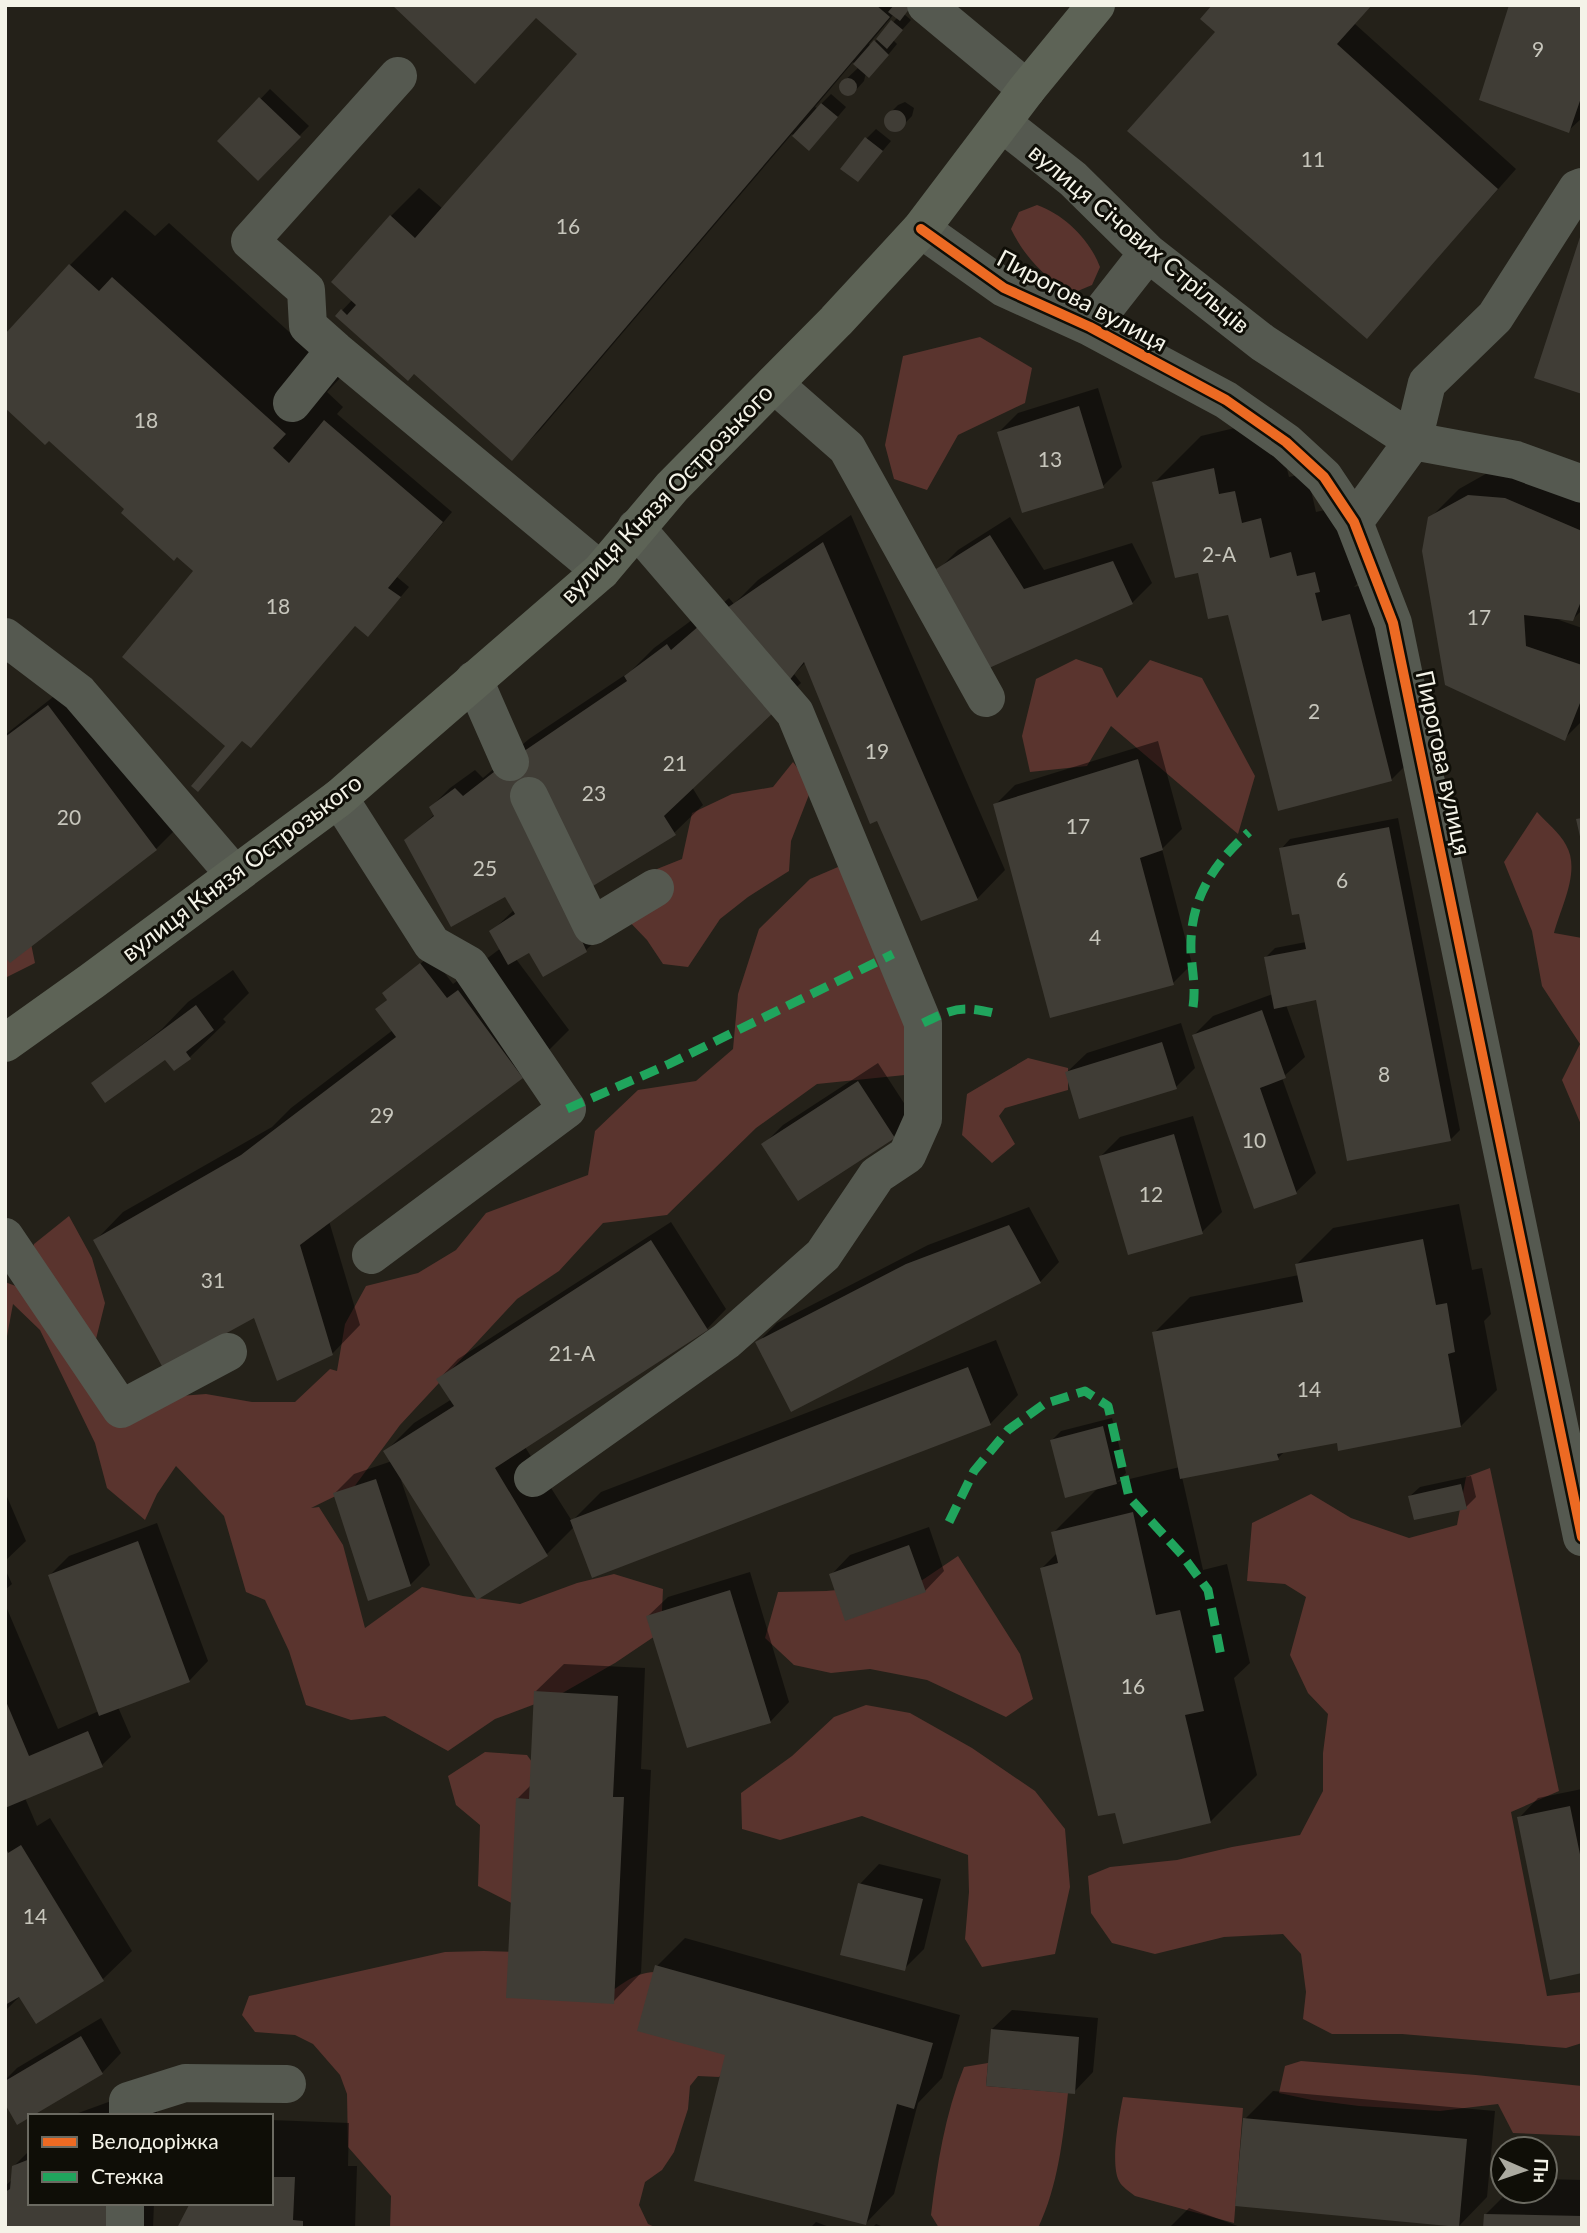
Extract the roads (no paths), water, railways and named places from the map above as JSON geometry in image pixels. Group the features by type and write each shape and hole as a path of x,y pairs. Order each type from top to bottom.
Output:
{"main road":[{"name":"вулиця Князя Острозького","path":"5,1043 339,798 601,571 672,487 836,321 920,229 1027,89 1096,5"}],"street":[{"path":"926,5 1027,89"},
{"path":"398,76 250,241 306,290 308,326 601,571"},
{"name":"вулиця Січових Стрільців","path":"1002,123 1073,179 1148,253 1263,343 1413,442 1516,460 1582,484"},
{"path":"1354,522 1413,442 1427,383 1495,317 1577,190 1582,187"},
{"name":"Пирогова вулиця","path":"920,229 1004,288 1090,327 1226,400 1286,442 1324,477 1354,522 1393,623 1582,1537"},
{"path":"1090,327 1148,253"},
{"path":"292,403 335,350"},
{"path":"774,384 847,448 986,698"},
{"path":"533,1478 726,1341 822,1255 877,1175 907,1155 923,1119 922,1023 795,713 636,528"},
{"path":"5,637 79,693 235,875"},
{"path":"474,680 510,762"},
{"path":"528,796 592,926 656,888"},
{"path":"339,798 432,944 469,965 567,1109 371,1255"},
{"path":"5,1237 121,1409 228,1352"},
{"path":"128,2114 128,2101 185,2083 288,2084"},
{"path":"125,2205 125,2228"}]}
